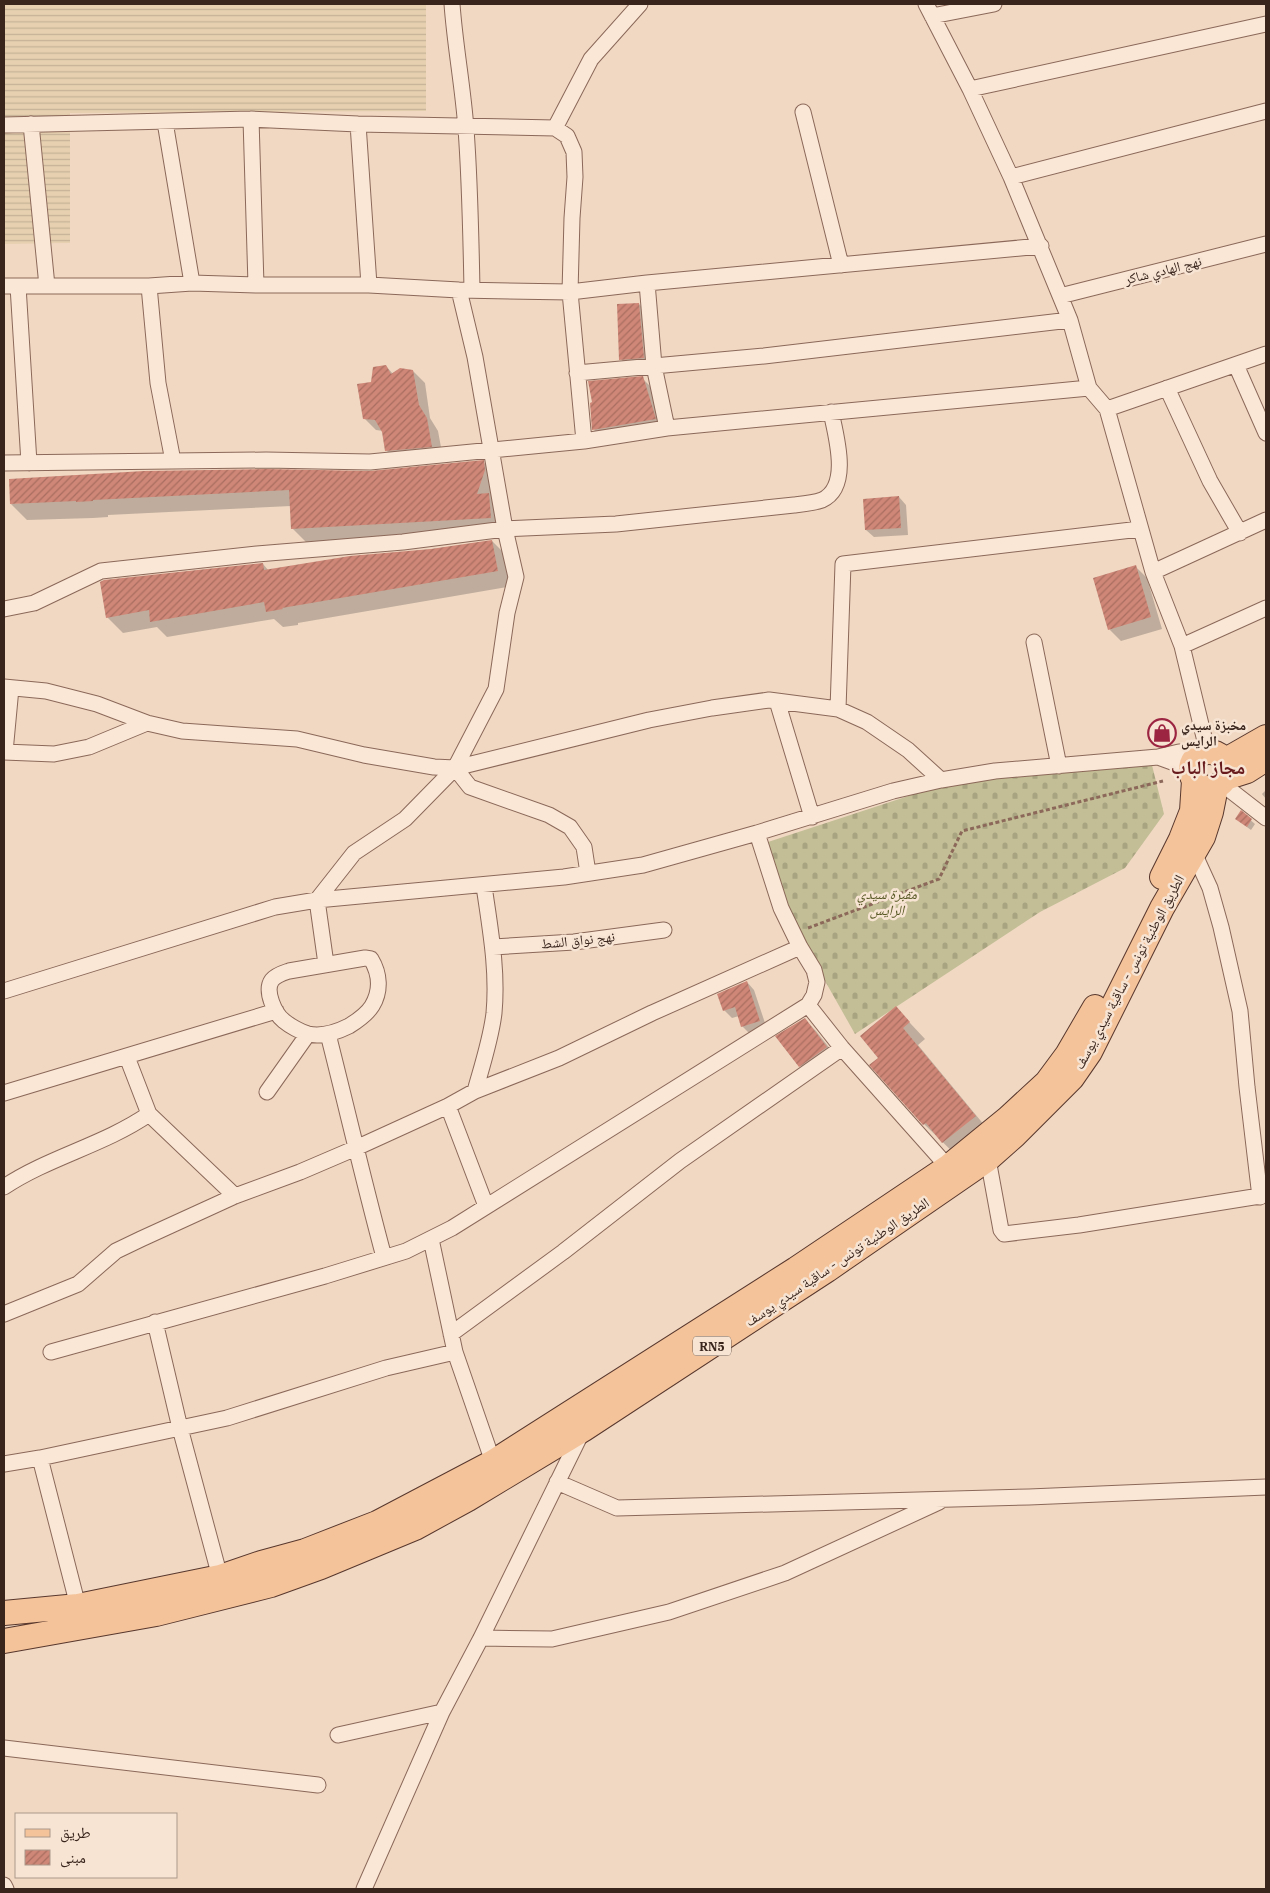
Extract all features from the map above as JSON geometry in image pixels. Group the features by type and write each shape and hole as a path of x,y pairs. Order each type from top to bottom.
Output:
{"main road":[{"path":"1211,770 1266,737"},
{"path":"1211,770 1247,771 1266,759"},
{"name":"الطريق الوطنية تونس - ساقية سيدي يوسف","path":"4,1641 156,1614 271,1585 313,1570 415,1528 468,1499 584,1428 827,1270 988,1159 1072,1078 1090,1052 1162,908 1194,853 1206,828 1211,812 1211,770"},
{"name":"الطريق الوطنية تونس - ساقية سيدي يوسف","path":"4,1613 78,1606 220,1577 262,1562 305,1551 377,1523 493,1462 796,1269 900,1197 948,1167 1008,1118 1047,1082 1068,1055 1181,839 1211,770"}],"street":[{"path":"326,964 317,900 354,853 405,819 455,768 496,688 507,613 516,577 505,529 475,357 466,290 471,207 466,127 452,4"},
{"path":"555,128 591,59 640,4"},
{"path":"994,4 929,10 970,89 1011,177 1070,320 1089,388 1107,409 1152,572 1182,646 1211,770"},
{"path":"970,89 1266,24"},
{"path":"1011,177 1266,111"},
{"path":"803,112 841,265"},
{"path":"251,119 256,285"},
{"path":"4,124 251,119 358,124 555,128 567,136 574,152 575,177 570,292 584,441"},
{"path":"165,122 192,283"},
{"path":"31,124 47,286"},
{"path":"358,124 369,285"},
{"name":"نهج الهادي شاكر","path":"1060,296 1266,244"},
{"path":"29,463 11,286 149,286 192,283 369,285 466,290 570,292 1040,246"},
{"path":"647,283 654,366 667,428"},
{"path":"149,286 158,384 173,461"},
{"path":"578,373 764,356 1070,320"},
{"path":"1107,409 1266,354"},
{"path":"1236,365 1266,433"},
{"path":"4,463 173,461 370,462 584,441 667,428 1089,388"},
{"path":"1167,388 1210,481 1240,533"},
{"path":"4,609 34,603 102,571 257,554 403,542 505,529 616,524 794,505 821,500 831,494 838,482 839,454 831,412"},
{"path":"1152,572 1266,520"},
{"path":"838,709 843,564 1140,529"},
{"path":"1182,646 1266,608"},
{"path":"1034,642 1059,766"},
{"path":"147,724 89,747 54,754 4,752 7,687 46,692 97,704 147,724 182,731 297,739 364,755 434,767 455,768 658,718 746,702 777,701 838,709 867,722 908,750 941,780"},
{"path":"777,701 812,817"},
{"path":"4,991 267,909 317,900 484,886 588,874 643,865 812,817 892,791 995,771 1158,757 1179,752 1211,770 1266,818"},
{"path":"1158,757 1211,770"},
{"path":"455,768 470,787 549,815 570,827 584,847 588,874"},
{"path":"51,1352 325,1276 406,1251 431,1239 486,1206 808,1006 814,995 817,982 814,970 800,947 781,908 757,833"},
{"path":"988,1159 1001,1230 1004,1234 1079,1225 1263,1196 1247,1087 1240,1012 1221,927 1210,888 1194,853"},
{"path":"475,1091 491,1032 494,1012 495,978 493,947 484,886"},
{"name":"نهج نواق الشط","path":"493,947 574,942 664,930"},
{"path":"4,1314 78,1284 116,1251 235,1196 300,1172 356,1148 448,1106 475,1091 559,1058 652,1013 800,947"},
{"path":"365,958 371,959 378,972 377,997 370,1008 356,1021 341,1030 328,1034 308,1034 284,1021 276,1011 269,991 271,980 289,971 326,964 365,958"},
{"path":"808,1006 842,1048 948,1167"},
{"path":"4,1093 276,1011"},
{"path":"267,1092 308,1034"},
{"path":"328,1034 362,1177 384,1257"},
{"path":"451,1334 563,1252 680,1160 842,1048"},
{"path":"127,1057 149,1114 235,1196"},
{"path":"448,1106 486,1206"},
{"path":"4,1187 38,1168 112,1136 149,1114"},
{"path":"431,1239 454,1352 493,1462"},
{"path":"155,1322 180,1428 220,1577"},
{"path":"4,1464 227,1418 386,1368 454,1352"},
{"path":"364,1889 442,1712 584,1428"},
{"path":"40,1458 78,1606"},
{"path":"557,1482 617,1508 944,1499 1266,1487"},
{"path":"480,1638 552,1639 669,1612 785,1573 944,1499"},
{"path":"338,1735 442,1712"},
{"path":"4,1748 318,1785"},
{"path":"4,1885 6,1889"}],"path":[{"path":"808,928 939,879 962,831 1162,781"}],"shaded area":[{"path":"4,4 426,4 426,111 70,113 70,243 4,244"}],"green space":[{"name":"مقبرة سيدي الرايس","path":"1151,761 1164,814 1125,868 1040,912 855,1034 785,910 765,843 945,784"}],"building":[{"path":"639,303 644,358 619,360 617,304"},
{"path":"386,365 391,374 400,368 413,370 419,405 427,418 432,447 385,451 382,432 375,420 363,419 357,384 371,382 373,367"},
{"path":"643,376 656,419 592,430 590,403 592,402 588,381"},
{"path":"484,460 485,470 477,494 489,493 491,518 291,529 289,490 10,504 9,479 144,471 266,469 370,471"},
{"path":"899,496 901,528 865,530 863,499"},
{"path":"492,540 498,571 266,612 264,602 150,622 149,610 106,618 100,582 104,580 263,563 264,570 350,556 431,549"},
{"path":"1136,565 1151,617 1108,630 1093,578"},
{"path":"1241,810 1252,819 1247,827 1235,819"},
{"path":"747,981 760,1021 741,1027 735,1007 723,1011 717,994"},
{"path":"896,1006 910,1022 903,1028 976,1116 942,1143 926,1123 923,1125 869,1065 878,1058 860,1036"},
{"path":"805,1018 827,1047 799,1067 775,1036"}],"place":[{"name":"مخبزة سيدي الرايس","path":"1162,733"}],"district":[{"name":"مجاز الباب","path":"1208,767"}]}
